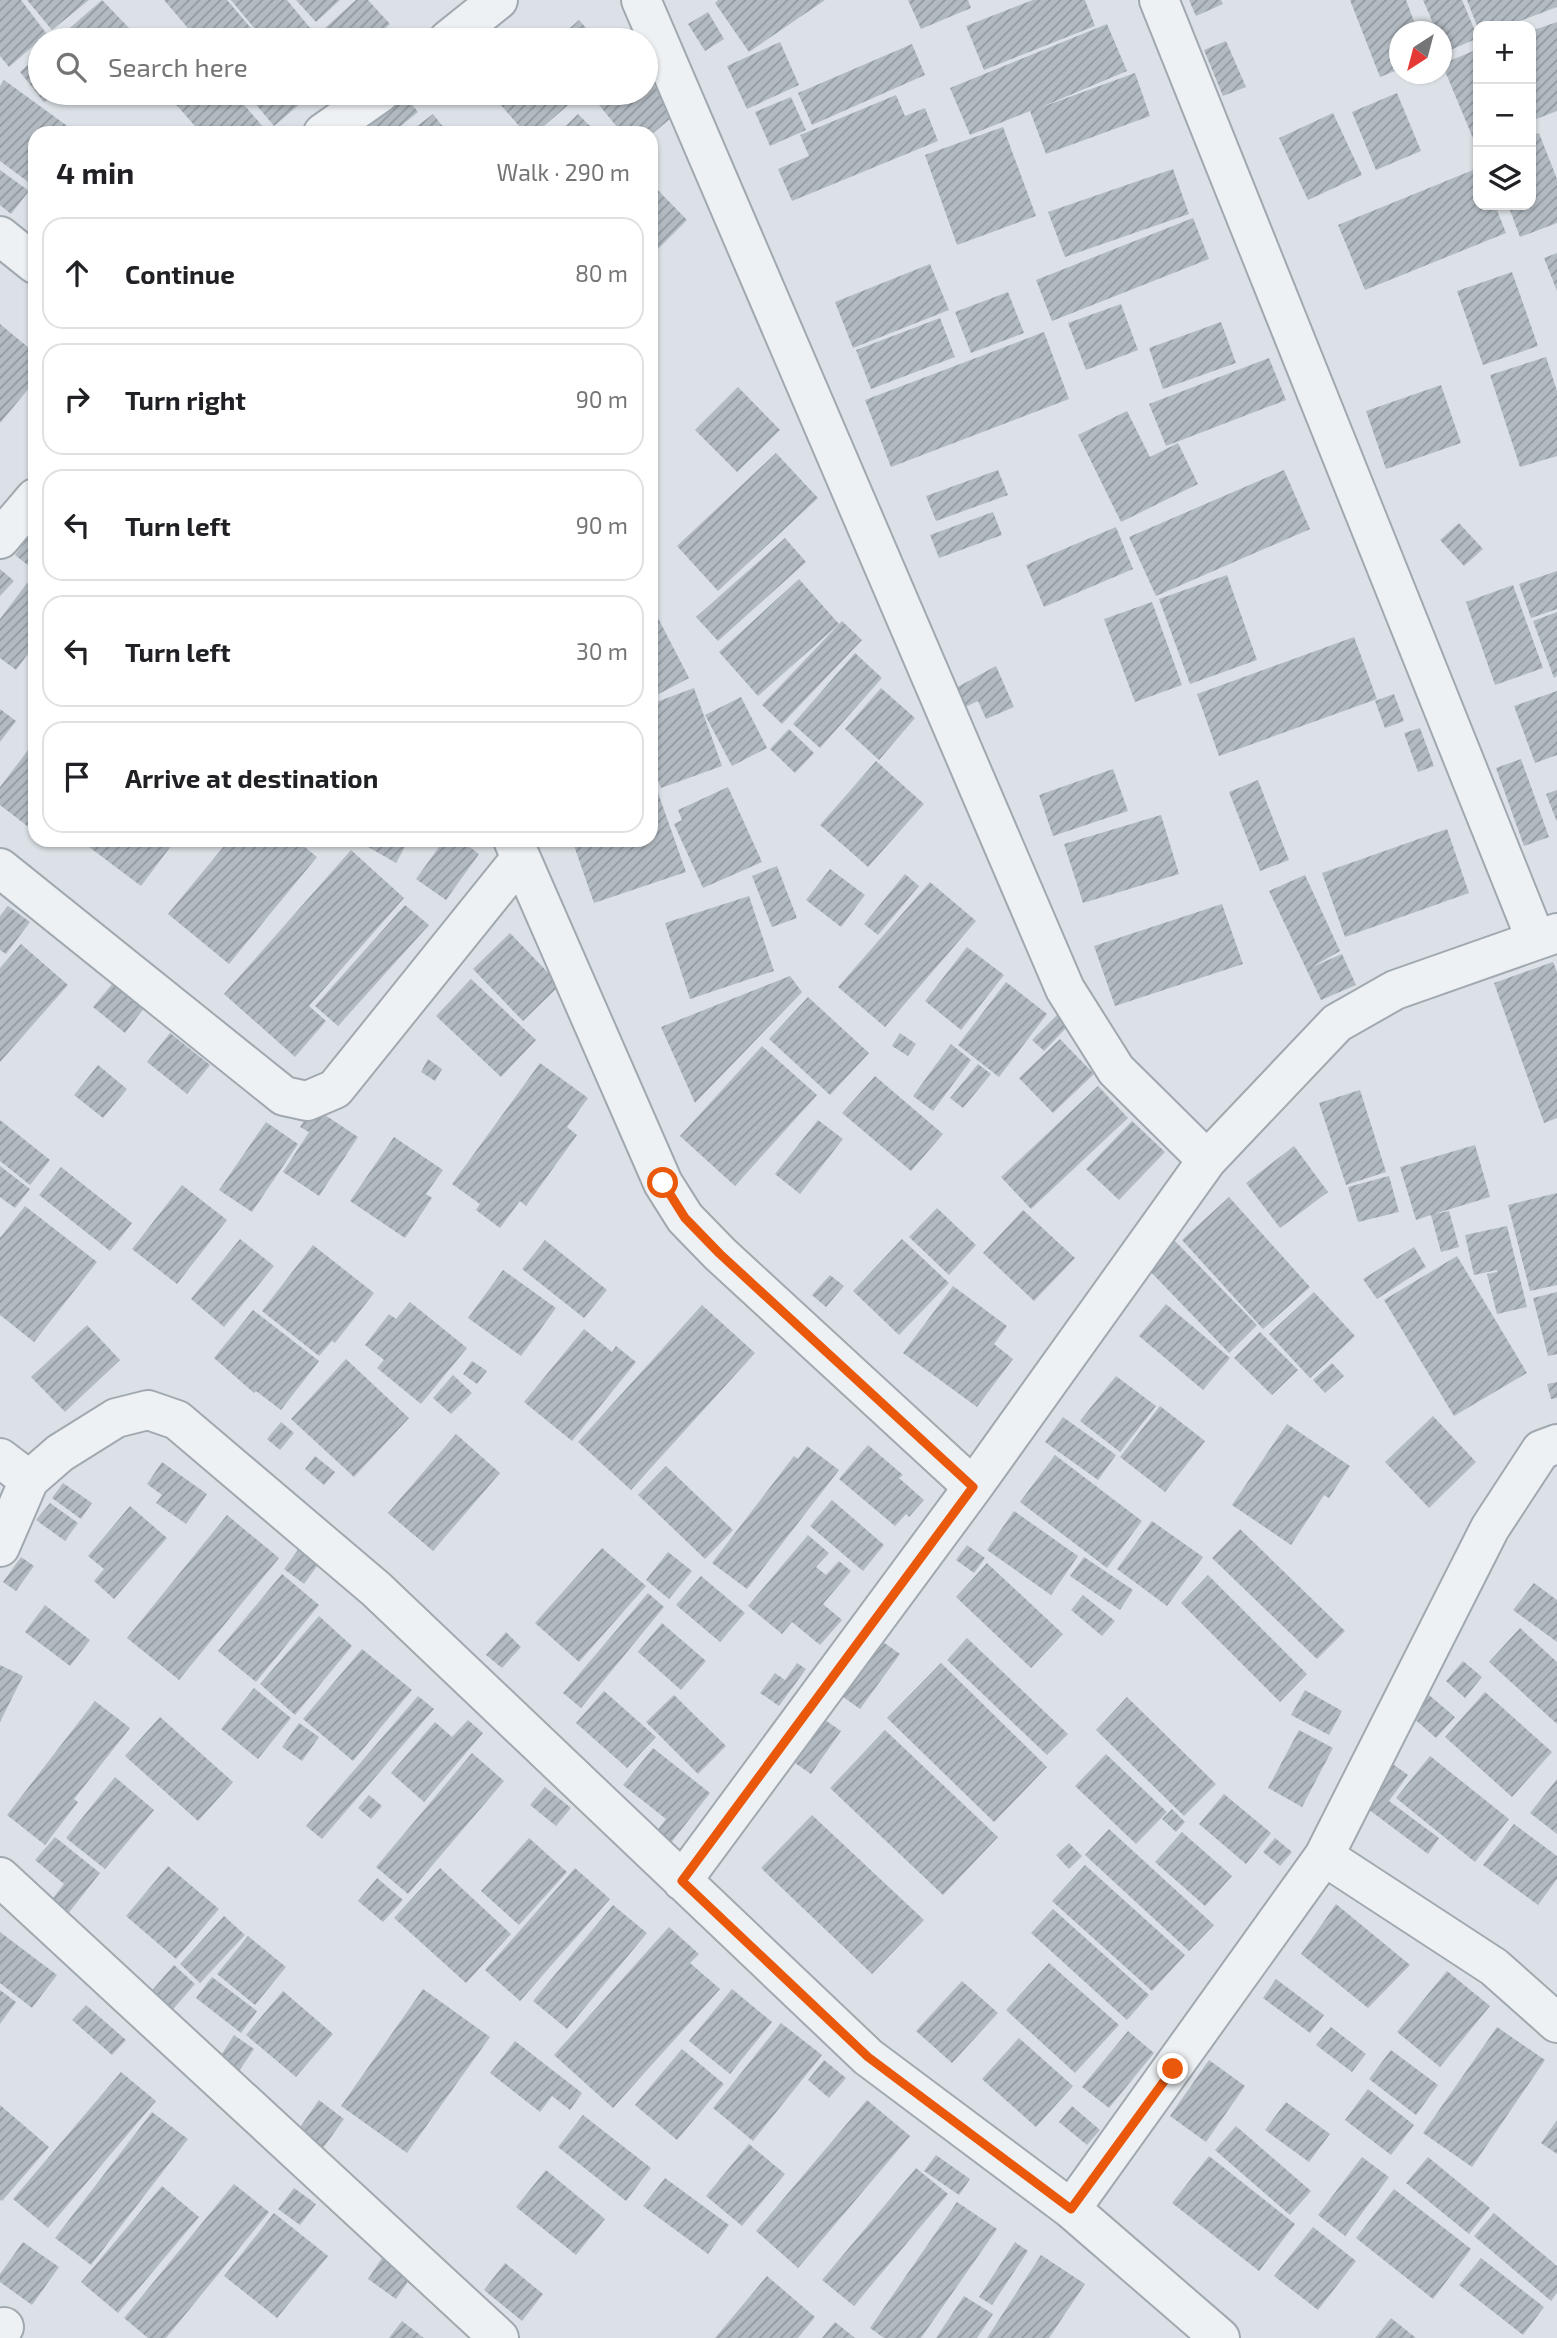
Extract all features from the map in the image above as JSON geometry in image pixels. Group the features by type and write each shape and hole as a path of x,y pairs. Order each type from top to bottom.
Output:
{"street":[{"path":"463,28 498,0"},
{"path":"641,0 653,28"},
{"path":"682,1881 973,1487 1207,1160 1337,1023 1395,990 1547,937 1159,0"},
{"path":"658,40 1065,989 1116,1070 1207,1160"},
{"path":"333,126 363,105"},
{"path":"0,236 28,258"},
{"path":"0,539 28,506"},
{"path":"0,868 284,1096 307,1101 335,1089 517,849 663,1183 685,1218 720,1254 973,1487"},
{"path":"0,1547 15,1469 60,1453 117,1418 148,1410 177,1420 376,1589 868,2057 1071,2209 1220,2338"},
{"path":"1071,2209 1324,1856 1490,1528 1541,1450 1557,1444"},
{"path":"1324,1856 1494,1967 1557,2023"},
{"path":"0,1877 499,2338"}],"building":[{"path":"0,0 21,0 42,28 28,28 28,50 9,67 0,56"},
{"path":"27,0 89,0 54,28 50,28"},
{"path":"102,0 129,28 70,28"},
{"path":"164,0 227,0 251,28 188,28"},
{"path":"231,0 287,0 310,28 254,28"},
{"path":"296,0 340,0 316,22"},
{"path":"356,0 368,0 390,24 386,28 325,28"},
{"path":"718,0 825,0 749,52 715,3"},
{"path":"908,0 968,0 971,8 921,29"},
{"path":"1033,0 1085,0 1095,26 984,70 966,26"},
{"path":"1189,0 1221,0 1223,4 1196,16"},
{"path":"1350,0 1406,0 1414,21 1389,21 1389,73 1380,77"},
{"path":"1423,0 1462,0 1473,26 1473,40 1452,49 1452,21 1432,21"},
{"path":"1467,0 1557,0 1557,7 1520,21 1475,21"},
{"path":"708,12 724,39 705,51 688,24"},
{"path":"579,20 586,28 570,28"},
{"path":"1557,22 1557,111 1536,119 1536,84 1536,29"},
{"path":"1107,24 1127,71 1039,108 1135,73 1150,116 1046,154 1030,111 970,135 950,88"},
{"path":"1226,41 1246,87 1223,96 1204,50"},
{"path":"780,42 799,85 747,109 727,66"},
{"path":"912,44 925,75 812,125 798,93"},
{"path":"1473,51 1473,138 1450,84 1452,60"},
{"path":"28,65 28,82 20,72"},
{"path":"4,80 28,97 28,105 38,105 67,126 28,126 28,182 0,161 0,86"},
{"path":"658,90 677,113 658,129 658,126 616,126 599,105 658,105"},
{"path":"1397,93 1421,151 1376,170 1352,112"},
{"path":"896,95 905,116 925,108 938,141 792,201 778,169 809,156 800,135"},
{"path":"791,97 806,130 770,146 755,112"},
{"path":"176,105 244,105 262,126 195,126"},
{"path":"256,105 299,105 274,126"},
{"path":"396,105 412,105 418,112 401,126 370,126"},
{"path":"501,105 568,105 544,126 519,126"},
{"path":"1333,113 1362,175 1308,200 1279,138"},
{"path":"433,114 442,126 417,126"},
{"path":"578,114 590,126 566,126"},
{"path":"1003,127 1036,216 957,245 925,155"},
{"path":"1539,133 1557,179 1557,223 1520,237 1510,210 1536,210 1536,134"},
{"path":"1173,169 1189,214 1065,257 1048,212"},
{"path":"0,170 28,192 11,214 0,205"},
{"path":"1473,170 1473,210 1497,210 1506,233 1365,290 1338,225"},
{"path":"658,190 687,220 658,249"},
{"path":"1193,218 1209,259 1052,321 1036,280"},
{"path":"1557,253 1557,291 1544,258"},
{"path":"930,264 949,310 853,348 835,302"},
{"path":"1512,272 1538,346 1483,365 1457,291"},
{"path":"1008,292 1024,333 971,353 955,312"},
{"path":"1121,304 1138,350 1086,370 1068,323"},
{"path":"940,318 955,357 871,389 856,350"},
{"path":"1221,322 1236,363 1163,389 1149,348"},
{"path":"0,324 28,347 28,389 0,423"},
{"path":"1044,332 1069,399 891,467 865,400"},
{"path":"1546,357 1557,391 1557,456 1520,467 1490,375"},
{"path":"1269,358 1286,400 1166,446 1149,404"},
{"path":"1441,385 1461,443 1386,469 1366,411"},
{"path":"738,387 780,430 737,472 695,430"},
{"path":"1127,411 1150,457 1178,443 1198,484 1121,522 1078,435"},
{"path":"776,453 818,498 718,591 677,546"},
{"path":"998,470 1008,495 936,521 926,496"},
{"path":"1284,470 1310,529 1156,596 1129,537"},
{"path":"993,512 1002,535 939,558 930,535"},
{"path":"1459,523 1483,549 1464,566 1440,540"},
{"path":"1116,527 1133,569 1044,607 1026,565"},
{"path":"28,537 28,565 15,555"},
{"path":"785,538 806,562 718,641 696,617"},
{"path":"0,569 14,581 0,596"},
{"path":"1557,571 1557,609 1531,618 1519,584"},
{"path":"1227,575 1257,660 1190,684 1159,599"},
{"path":"799,579 839,624 758,696 719,652"},
{"path":"28,584 28,654 16,670 0,658 0,619"},
{"path":"1513,585 1543,668 1495,685 1466,602"},
{"path":"1152,602 1182,685 1135,702 1104,619"},
{"path":"1557,612 1557,676 1554,678 1533,621"},
{"path":"658,618 689,678 658,694"},
{"path":"842,621 862,640 782,724 762,705"},
{"path":"1354,637 1377,699 1219,756 1197,694"},
{"path":"855,653 882,678 820,748 793,724"},
{"path":"996,666 1014,707 986,719 978,701 963,708 954,689"},
{"path":"694,688 722,766 661,788 658,780 658,701"},
{"path":"881,688 915,718 879,760 845,729"},
{"path":"1557,691 1557,755 1535,763 1514,706"},
{"path":"1394,694 1404,721 1385,728 1375,701"},
{"path":"741,697 767,748 732,766 705,715"},
{"path":"0,709 16,721 0,742"},
{"path":"1420,728 1434,766 1418,772 1404,733"},
{"path":"789,729 814,753 795,773 770,749"},
{"path":"28,750 28,827 0,805 0,787"},
{"path":"1521,759 1549,837 1524,846 1496,768"},
{"path":"876,761 924,804 868,867 820,825"},
{"path":"1113,769 1128,811 1053,836 1039,795"},
{"path":"1258,780 1289,860 1260,871 1229,792"},
{"path":"728,787 762,862 703,888 674,824 682,820 678,810"},
{"path":"1557,790 1557,822 1546,794"},
{"path":"658,793 686,872 594,903 574,847 658,847"},
{"path":"1161,815 1179,874 1083,903 1064,844"},
{"path":"1447,829 1469,893 1345,937 1322,873"},
{"path":"89,847 170,847 141,886"},
{"path":"223,847 305,847 317,857 229,964 168,914"},
{"path":"368,847 405,847 396,863"},
{"path":"439,847 470,847 479,854 446,900 416,879"},
{"path":"351,850 404,898 309,1006 326,1021 295,1057 224,994"},
{"path":"777,866 797,918 772,927 752,876"},
{"path":"830,869 865,895 841,927 806,900"},
{"path":"905,874 919,886 878,935 864,924"},
{"path":"1305,875 1340,951 1312,967 1342,954 1356,985 1321,1000 1269,891"},
{"path":"930,882 976,921 885,1027 838,987"},
{"path":"749,896 774,971 690,999 665,923"},
{"path":"1222,904 1243,964 1115,1006 1094,946"},
{"path":"405,905 429,925 338,1026 315,1006"},
{"path":"8,906 30,922 6,954 0,950 0,916"},
{"path":"510,933 560,985 523,1021 473,969"},
{"path":"21,944 68,985 0,1062 0,968"},
{"path":"967,947 1004,975 961,1030 925,1001"},
{"path":"1553,962 1557,972 1557,1118 1544,1123 1494,983"},
{"path":"790,976 802,992 695,1103 661,1027"},
{"path":"471,979 536,1040 501,1077 436,1016"},
{"path":"114,982 145,1007 125,1033 93,1007"},
{"path":"1006,982 1047,1014 999,1077 958,1045"},
{"path":"808,997 869,1053 830,1095 769,1039"},
{"path":"1057,1015 1068,1026 1044,1051 1032,1040"},
{"path":"170,1033 210,1065 187,1094 147,1062"},
{"path":"900,1033 916,1044 908,1056 892,1046"},
{"path":"1060,1039 1094,1074 1053,1113 1019,1078"},
{"path":"951,1044 971,1060 933,1111 913,1096"},
{"path":"762,1046 817,1095 735,1186 680,1136"},
{"path":"428,1059 442,1069 435,1081 421,1072"},
{"path":"540,1063 588,1098 567,1127 577,1135 526,1206 520,1201 500,1228 476,1210 480,1204 452,1184"},
{"path":"978,1064 991,1074 963,1108 950,1098"},
{"path":"98,1065 127,1089 103,1118 74,1095"},
{"path":"875,1076 943,1134 911,1171 842,1113"},
{"path":"1098,1086 1128,1118 1031,1209 1001,1177"},
{"path":"1360,1090 1386,1172 1346,1185 1319,1103"},
{"path":"313,1107 358,1137 319,1196 283,1172 309,1132 300,1127"},
{"path":"0,1120 50,1160 30,1185 0,1161"},
{"path":"818,1120 843,1139 800,1194 775,1174"},
{"path":"1132,1121 1165,1152 1119,1200 1086,1169"},
{"path":"266,1122 298,1144 252,1212 219,1190"},
{"path":"394,1137 443,1170 426,1194 432,1198 405,1238 350,1201"},
{"path":"1475,1145 1490,1197 1434,1214 1449,1211 1459,1247 1441,1252 1431,1215 1416,1220 1400,1167"},
{"path":"1294,1146 1328,1192 1280,1228 1246,1183"},
{"path":"0,1166 30,1189 15,1208 0,1197"},
{"path":"61,1167 132,1223 110,1251 39,1195"},
{"path":"1389,1176 1399,1212 1358,1222 1348,1187"},
{"path":"182,1185 227,1220 177,1284 132,1249"},
{"path":"1557,1193 1557,1285 1530,1291 1508,1205"},
{"path":"1229,1197 1310,1287 1263,1329 1182,1240"},
{"path":"25,1206 97,1262 34,1342 0,1315 0,1238"},
{"path":"937,1208 976,1245 949,1275 909,1237"},
{"path":"1023,1210 1075,1258 1034,1301 983,1253"},
{"path":"1507,1226 1527,1307 1497,1314 1487,1274 1497,1270 1474,1275 1465,1235"},
{"path":"1172,1238 1257,1325 1229,1353 1144,1265"},
{"path":"240,1239 274,1266 224,1327 191,1299"},
{"path":"902,1239 949,1283 899,1335 853,1291"},
{"path":"545,1240 607,1290 584,1318 522,1269"},
{"path":"313,1245 374,1293 335,1343 332,1341 319,1356 262,1311"},
{"path":"1414,1247 1426,1267 1377,1299 1363,1279"},
{"path":"1457,1256 1527,1373 1454,1416 1384,1300"},
{"path":"503,1270 556,1308 521,1356 468,1318"},
{"path":"830,1275 844,1286 826,1307 812,1295"},
{"path":"953,1286 1007,1326 994,1344 1013,1359 977,1407 903,1353"},
{"path":"1314,1292 1355,1336 1310,1378 1269,1334"},
{"path":"1557,1292 1557,1354 1548,1356 1533,1298"},
{"path":"410,1302 467,1348 421,1404 377,1368 384,1360 365,1345 389,1314 396,1319"},
{"path":"1166,1304 1230,1358 1203,1390 1139,1336"},
{"path":"702,1305 755,1353 631,1490 578,1442"},
{"path":"253,1310 319,1361 281,1410 256,1391 254,1393 214,1358"},
{"path":"87,1325 120,1360 65,1412 31,1377"},
{"path":"584,1329 612,1352 616,1346 636,1362 572,1441 524,1402"},
{"path":"1260,1332 1298,1370 1272,1395 1234,1358"},
{"path":"346,1359 409,1418 354,1477 291,1419"},
{"path":"472,1361 487,1371 477,1384 463,1374"},
{"path":"1332,1363 1344,1376 1325,1393 1313,1380"},
{"path":"453,1375 472,1393 451,1414 433,1398"},
{"path":"1116,1376 1156,1406 1120,1452 1080,1421"},
{"path":"1557,1382 1557,1398 1551,1399 1547,1384"},
{"path":"1160,1406 1205,1441 1165,1492 1120,1457"},
{"path":"1433,1416 1476,1462 1429,1508 1385,1462"},
{"path":"1063,1417 1116,1455 1098,1480 1045,1442"},
{"path":"281,1422 294,1433 280,1450 267,1439"},
{"path":"1287,1424 1350,1466 1329,1498 1324,1495 1291,1545 1232,1505"},
{"path":"456,1434 500,1473 433,1551 388,1513"},
{"path":"868,1445 903,1475 899,1478 924,1500 909,1517 906,1514 895,1526 839,1479"},
{"path":"807,1446 839,1470 747,1589 712,1563 794,1456 798,1459"},
{"path":"1055,1455 1142,1521 1107,1568 1020,1502"},
{"path":"315,1456 335,1472 324,1485 305,1469"},
{"path":"162,1462 207,1494 186,1524 156,1503 162,1495 147,1484"},
{"path":"666,1466 733,1530 705,1559 638,1495"},
{"path":"63,1483 92,1503 81,1519 52,1498"},
{"path":"832,1500 884,1545 863,1571 810,1526"},
{"path":"50,1503 78,1523 65,1541 36,1520"},
{"path":"130,1506 167,1538 114,1599 94,1581 104,1569 88,1556"},
{"path":"1014,1511 1078,1556 1051,1595 987,1550"},
{"path":"227,1515 279,1558 179,1680 127,1638"},
{"path":"1152,1521 1203,1557 1167,1606 1117,1569"},
{"path":"1240,1529 1345,1631 1317,1659 1212,1558"},
{"path":"808,1535 829,1553 816,1567 826,1575 839,1561 851,1571 823,1604 842,1620 820,1645 792,1622 782,1634 748,1606"},
{"path":"967,1545 985,1558 974,1573 956,1560"},
{"path":"300,1547 320,1562 304,1584 284,1569"},
{"path":"602,1548 646,1586 579,1662 535,1623"},
{"path":"668,1552 692,1571 669,1599 646,1580"},
{"path":"21,1557 34,1566 16,1591 3,1582"},
{"path":"1084,1557 1133,1590 1120,1610 1070,1576"},
{"path":"987,1563 1063,1634 1031,1668 956,1597"},
{"path":"282,1574 319,1605 256,1682 218,1651"},
{"path":"1208,1575 1307,1674 1280,1702 1181,1603"},
{"path":"701,1576 745,1613 720,1642 676,1605"},
{"path":"1534,1583 1557,1600 1557,1642 1513,1610"},
{"path":"648,1593 664,1607 581,1708 563,1693"},
{"path":"1083,1595 1115,1621 1102,1636 1071,1610"},
{"path":"45,1605 90,1640 70,1666 25,1632"},
{"path":"319,1616 352,1646 295,1715 260,1684"},
{"path":"662,1623 706,1661 681,1690 638,1652"},
{"path":"1520,1628 1557,1662 1557,1724 1489,1662"},
{"path":"506,1632 521,1647 502,1668 486,1655"},
{"path":"967,1638 1068,1734 1047,1755 947,1660"},
{"path":"879,1639 900,1654 860,1709 839,1694"},
{"path":"362,1649 412,1690 353,1761 303,1719"},
{"path":"1463,1661 1482,1677 1465,1698 1446,1681"},
{"path":"797,1663 806,1669 779,1706 760,1693 775,1673 785,1680"},
{"path":"941,1663 1047,1767 994,1822 887,1718"},
{"path":"0,1665 23,1676 0,1722"},
{"path":"254,1688 291,1718 258,1759 221,1729"},
{"path":"1305,1690 1342,1711 1329,1735 1291,1715"},
{"path":"604,1691 656,1737 627,1768 576,1723"},
{"path":"1485,1692 1552,1752 1512,1797 1445,1737"},
{"path":"674,1695 726,1746 698,1774 646,1722"},
{"path":"1429,1695 1455,1717 1436,1738 1411,1716"},
{"path":"418,1696 434,1709 322,1839 306,1826"},
{"path":"1127,1697 1216,1784 1184,1816 1096,1730"},
{"path":"95,1701 130,1728 74,1799 78,1802 45,1845 7,1815"},
{"path":"160,1717 233,1782 198,1821 125,1756"},
{"path":"468,1720 483,1733 424,1802 391,1773 435,1722 452,1737"},
{"path":"825,1720 841,1731 811,1774 795,1763"},
{"path":"299,1723 319,1737 302,1761 282,1747"},
{"path":"885,1730 998,1837 943,1895 830,1788"},
{"path":"1299,1730 1333,1748 1302,1807 1268,1788"},
{"path":"653,1748 710,1793 670,1844 656,1832 666,1819 623,1785"},
{"path":"472,1753 504,1781 408,1894 376,1867"},
{"path":"1106,1754 1167,1812 1136,1844 1075,1786"},
{"path":"1430,1756 1509,1819 1475,1862 1396,1798"},
{"path":"1386,1759 1408,1775 1389,1801 1439,1838 1428,1854 1356,1800"},
{"path":"115,1777 154,1810 105,1869 66,1838"},
{"path":"1557,1779 1557,1834 1530,1813"},
{"path":"545,1787 571,1808 556,1826 530,1805"},
{"path":"1224,1794 1271,1833 1246,1864 1199,1824"},
{"path":"369,1795 382,1806 371,1819 358,1808"},
{"path":"1172,1809 1185,1822 1176,1832 1162,1819"},
{"path":"812,1815 924,1920 872,1974 761,1868"},
{"path":"1514,1824 1557,1856 1557,1879 1538,1905 1483,1865"},
{"path":"1109,1829 1214,1925 1189,1951 1085,1855"},
{"path":"1182,1832 1232,1876 1205,1906 1155,1862"},
{"path":"55,1837 100,1873 67,1915 50,1902 64,1884 35,1860"},
{"path":"529,1838 567,1872 519,1925 481,1891"},
{"path":"1275,1838 1292,1852 1280,1866 1263,1852"},
{"path":"1069,1843 1082,1856 1069,1869 1056,1855"},
{"path":"1085,1865 1185,1955 1152,1991 1052,1901"},
{"path":"168,1866 219,1909 176,1959 126,1916"},
{"path":"440,1868 511,1934 466,1983 394,1918"},
{"path":"575,1868 610,1899 520,2001 485,1970"},
{"path":"377,1878 403,1900 383,1922 358,1901"},
{"path":"1336,1904 1410,1965 1368,2008 1301,1954"},
{"path":"613,1905 647,1933 567,2029 533,2001"},
{"path":"1053,1909 1149,1995 1127,2020 1031,1933"},
{"path":"224,1916 245,1935 200,1983 180,1964"},
{"path":"669,1927 699,1954 690,1963 720,1989 613,2108 554,2055"},
{"path":"0,1932 57,1975 32,2008 0,1983"},
{"path":"248,1936 286,1967 255,2005 217,1974"},
{"path":"1049,1963 1119,2025 1075,2073 1006,2010"},
{"path":"174,1965 195,1984 169,2014 148,1995"},
{"path":"1447,1971 1490,2006 1440,2067 1397,2032"},
{"path":"212,1977 257,2011 241,2033 196,1998"},
{"path":"1276,1979 1324,2015 1310,2033 1263,1998"},
{"path":"962,1981 998,2013 952,2063 916,2031"},
{"path":"423,1989 490,2037 407,2153 341,2106"},
{"path":"732,1989 772,2022 730,2074 689,2041"},
{"path":"0,1990 16,2002 0,2024"},
{"path":"283,1991 333,2034 296,2077 246,2035"},
{"path":"86,2005 126,2040 112,2055 72,2020"},
{"path":"781,2023 822,2055 753,2141 713,2108"},
{"path":"1331,2027 1366,2054 1352,2072 1316,2045"},
{"path":"1497,2027 1545,2060 1472,2167 1423,2133"},
{"path":"1128,2031 1154,2053 1109,2108 1082,2087"},
{"path":"234,2035 254,2049 237,2074 218,2060"},
{"path":"1019,2038 1073,2086 1036,2127 982,2079"},
{"path":"515,2041 582,2093 570,2110 552,2096 540,2112 490,2073"},
{"path":"682,2049 724,2084 677,2140 635,2105"},
{"path":"1391,2050 1438,2085 1416,2115 1369,2079"},
{"path":"824,2060 846,2078 829,2098 808,2080"},
{"path":"1209,2060 1245,2086 1206,2142 1170,2116"},
{"path":"121,2072 156,2101 48,2228 13,2199"},
{"path":"1368,2089 1414,2125 1391,2155 1345,2120"},
{"path":"319,2100 344,2119 321,2151 296,2133"},
{"path":"867,2100 910,2136 798,2268 756,2231"},
{"path":"1286,2102 1330,2134 1309,2162 1265,2130"},
{"path":"0,2105 49,2147 2,2201 0,2200"},
{"path":"1072,2106 1100,2130 1087,2145 1059,2122"},
{"path":"152,2112 188,2139 91,2265 55,2238"},
{"path":"583,2115 651,2168 626,2201 558,2147"},
{"path":"1557,2120 1557,2154 1541,2143"},
{"path":"1236,2126 1311,2191 1290,2215 1215,2150"},
{"path":"749,2144 785,2174 742,2226 706,2196"},
{"path":"936,2155 970,2179 959,2195 924,2171"},
{"path":"1209,2156 1295,2224 1259,2271 1172,2203"},
{"path":"1362,2157 1389,2177 1345,2236 1318,2215"},
{"path":"1428,2157 1490,2208 1469,2234 1406,2183"},
{"path":"916,2168 948,2194 854,2306 822,2280"},
{"path":"546,2170 605,2219 576,2255 516,2207"},
{"path":"665,2178 729,2225 708,2254 643,2206"},
{"path":"234,2184 269,2212 166,2338 148,2338 124,2318"},
{"path":"162,2186 199,2217 118,2313 81,2282"},
{"path":"294,2188 316,2204 300,2225 278,2209"},
{"path":"1394,2189 1471,2249 1433,2299 1356,2238"},
{"path":"957,2202 997,2229 921,2338 884,2338 870,2328"},
{"path":"274,2213 328,2256 277,2318 224,2276"},
{"path":"1494,2213 1557,2266 1557,2293 1551,2301 1474,2236"},
{"path":"1313,2227 1356,2261 1318,2310 1274,2276"},
{"path":"23,2242 59,2267 32,2305 0,2282 0,2274"},
{"path":"1015,2242 1028,2251 992,2305 979,2297"},
{"path":"1041,2255 1085,2284 1049,2338 987,2338"},
{"path":"382,2258 411,2277 396,2299 368,2279"},
{"path":"1481,2258 1544,2307 1523,2335 1459,2285"},
{"path":"505,2263 543,2294 522,2321 484,2290"},
{"path":"767,2276 815,2317 798,2338 715,2338"},
{"path":"964,2296 993,2314 977,2338 936,2338"},
{"path":"1391,2318 1416,2338 1375,2338"},
{"path":"402,2321 424,2338 389,2338"},
{"path":"835,2322 855,2338 822,2338"}],"route":[{"path":"663,1183 685,1218 720,1254 973,1487 682,1881 868,2057 1071,2209 1173,2069"}]}
